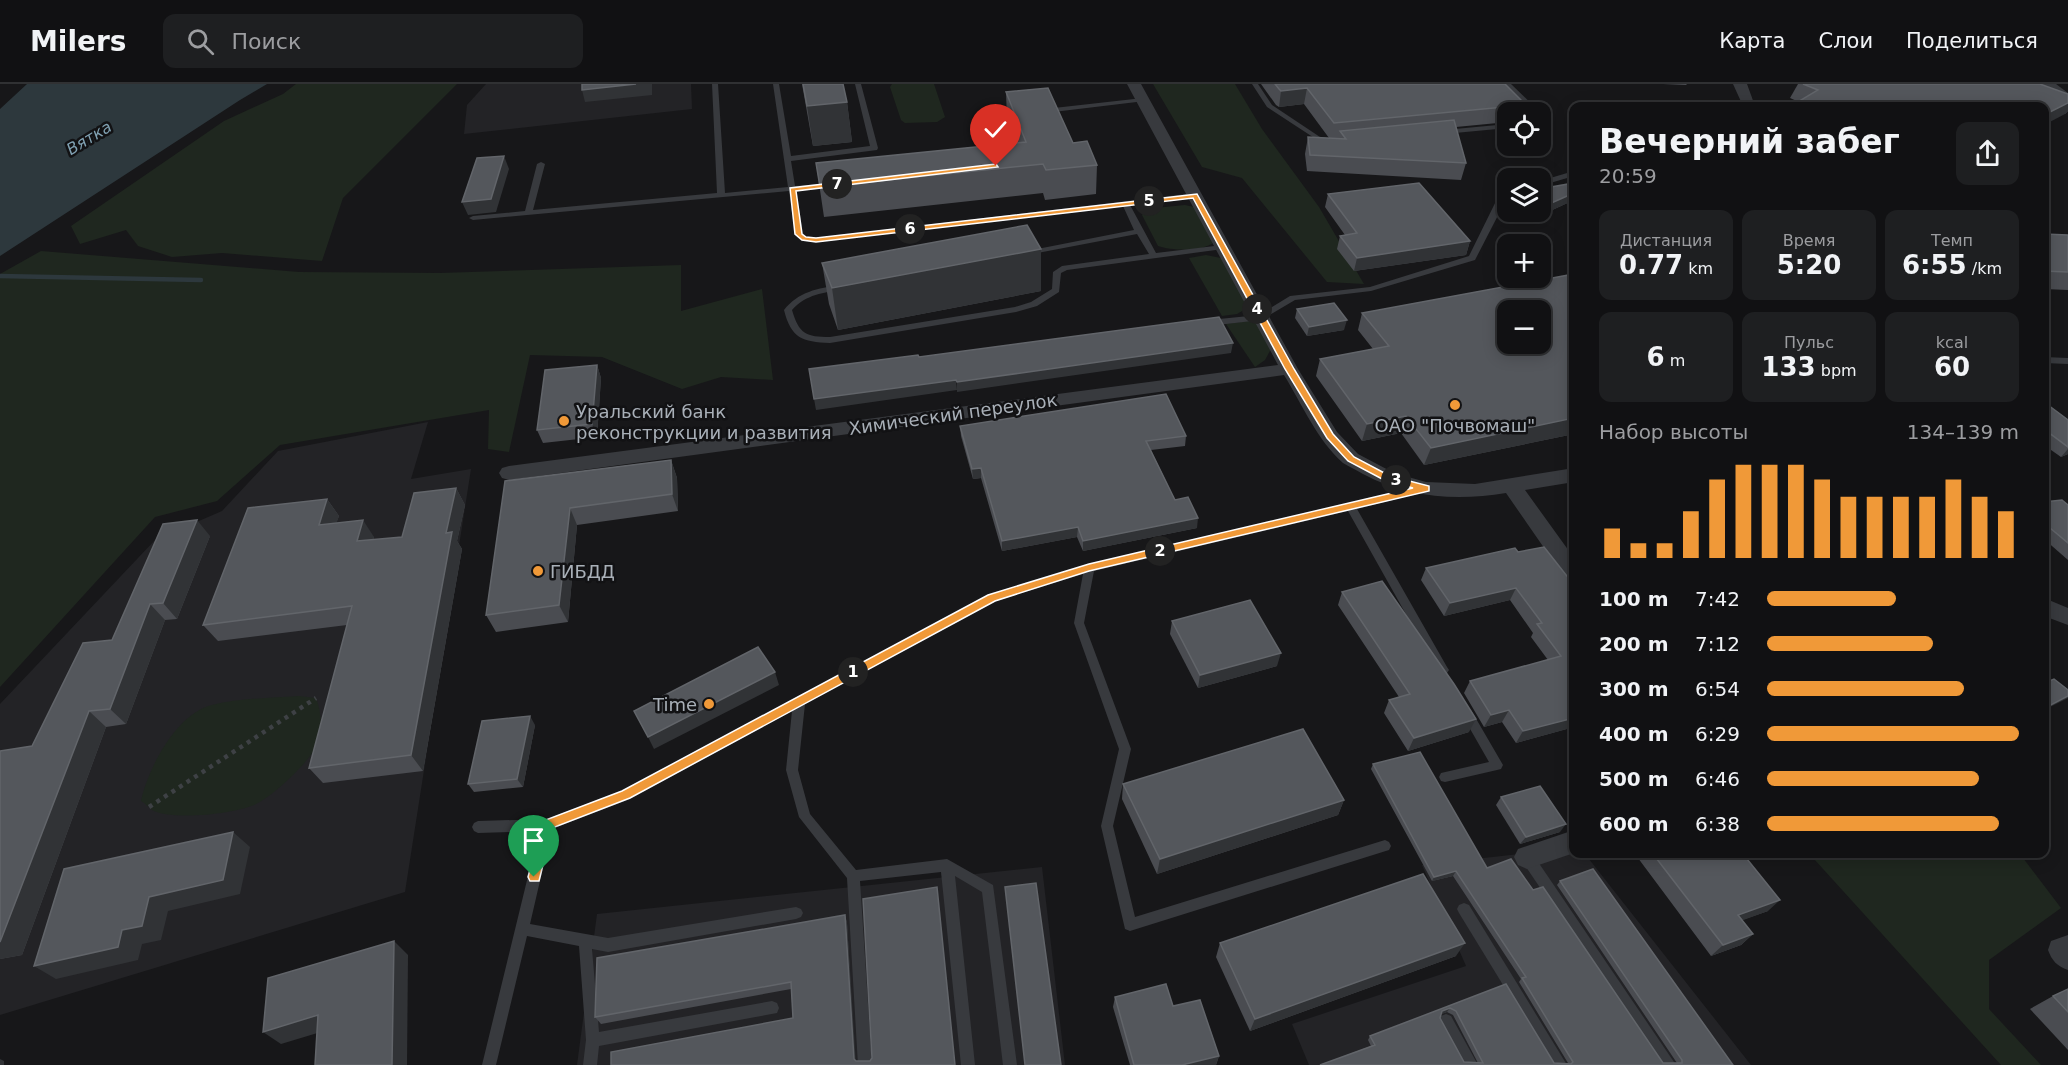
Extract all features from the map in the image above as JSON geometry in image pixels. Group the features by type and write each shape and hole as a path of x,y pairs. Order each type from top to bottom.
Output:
{"street":[{"path":"1134,84 1289,369 1330,436 1351,459 1387,478 1426,489 1475,491 1569,476"},
{"path":"1740,84 1747,102"},
{"path":"2047,84 2068,99"},
{"name":"Химический переулок","path":"509,473 1289,369"},
{"path":"1511,485 1569,568"},
{"path":"2049,608 2068,617"},
{"path":"1527,857 1569,843"},
{"path":"2068,948 2061,950 2068,957"}],"lane":[{"path":"715,84 721,196"},
{"path":"776,84 799,234 804,239 816,240 1195,195"},
{"path":"787,159 874,148 858,84"},
{"path":"1255,84 1269,106 1327,144 1338,143"},
{"path":"1507,84 1526,102"},
{"path":"1036,112 1143,100"},
{"path":"996,166 1001,159 989,118 1025,113"},
{"path":"1440,133 1497,127"},
{"path":"528,213 542,165"},
{"path":"1551,181 1569,175"},
{"path":"473,218 838,184"},
{"path":"1126,204 1138,231 1154,256"},
{"path":"1203,324 1261,316 1293,298 1371,289 1472,258 1497,207"},
{"path":"1014,255 1138,231"},
{"path":"851,285 816,291 796,300 788,310 792,326 800,335 814,340 830,340 1016,309 1034,304 1056,290 1057,272 1065,268 1223,247"},
{"path":"2049,360 2068,361"},
{"path":"478,827 547,825 626,795 992,598 1089,568 1426,489"},
{"path":"1350,506 1450,682"},
{"path":"1089,568 1079,623 1125,749 1107,826 1130,925 1384,846"},
{"path":"799,702 792,770 805,817 853,876 865,1065"},
{"path":"1445,777 1497,765 1461,703"},
{"path":"489,1065 547,825"},
{"path":"1527,857 1669,1065"},
{"path":"853,876 947,865 988,889 1010,1065"},
{"path":"947,865 968,1065"},
{"path":"1464,909 1560,1065"},
{"path":"522,929 608,945 796,913"},
{"path":"585,941 592,1040 590,1065"},
{"path":"592,1040 772,1008"},
{"path":"1446,1021 1471,1065"}],"path":[{"path":"149,807 316,698"}],"shaded area":[{"path":"296,84 457,84 343,198 322,261 222,253 172,257 138,246 126,230 80,244 71,226 224,121 283,94"},
{"path":"486,84 691,84 692,109 464,134 467,105"},
{"path":"892,84 934,84 945,117 937,122 905,123 901,120 890,87"},
{"path":"1153,84 1235,84 1262,129 1319,207 1364,284 1327,282 1242,178 1202,167"},
{"path":"1185,205 1194,207 1214,242 1203,248 1188,250 1158,246 1142,215 1145,209"},
{"path":"41,251 299,272 440,273 681,265 681,311 762,289 773,380 721,377 682,389 602,357 530,355 509,452 488,449 489,410 280,445 217,501 155,517 0,687 0,274"},
{"path":"1206,255 1221,258 1249,307 1237,314 1222,316 1189,258"},
{"path":"1256,320 1271,349 1265,360 1255,367 1226,324"},
{"path":"428,422 411,479 471,469 405,892 0,1015 0,704 155,540 222,511 278,451"},
{"path":"299,696 316,698 320,710 320,735 316,747 298,770 263,800 247,808 234,811 188,816 161,813 152,810 141,801 157,758 176,730 199,710 233,701"},
{"path":"1569,848 1569,858 1588,858 1751,1065 1309,1065 1292,1024 1466,966 1422,865"},
{"path":"2023,858 2061,908 1989,960 1989,1009 2041,1065 2001,1065 1814,859"},
{"path":"1042,867 1065,1065 577,1065 597,914"}],"water":[{"name":"Вятка","path":"27,84 267,84 0,256 0,109"}],"building":[{"path":"582,84 636,84 582,90"},
{"path":"803,84 843,84 847,102 807,106"},
{"path":"1275,84 1505,84 1523,102 1497,102 1497,108 1334,123 1307,88 1281,91"},
{"path":"1803,84 2040,84 2068,94 2068,103 2049,112 2049,102 1798,102 1818,90"},
{"path":"1048,88 1073,143 1087,141 1097,165 1046,170 1043,164 820,187 816,163 1026,142 1006,92"},
{"path":"1454,120 1466,163 1310,155 1308,137 1346,139 1340,131"},
{"path":"504,156 491,199 462,202 477,158"},
{"path":"1419,183 1470,241 1357,258 1340,236 1357,233 1328,194"},
{"path":"1569,184 1569,195 1551,203 1551,187"},
{"path":"1027,225 1041,249 832,288 822,263"},
{"path":"2049,234 2068,235 2068,272 2049,271"},
{"name":"ОАО \"Почвомаш\"","path":"1569,275 1569,419 1431,448 1406,416 1367,424 1320,359 1389,346 1362,313 1498,288 1551,288 1551,278"},
{"path":"1334,303 1347,320 1309,327 1297,309"},
{"path":"1219,317 1233,343 957,382 956,380 814,399 809,369 918,355 919,357"},
{"path":"597,365 592,424 537,430 545,370"},
{"path":"1166,394 1186,436 1146,441 1175,500 1188,497 1198,518 1083,541 1078,527 1002,541 981,468 972,469 960,426"},
{"path":"2049,406 2068,420 2068,447 2049,433"},
{"name":"ГИБДД","path":"671,460 672,494 570,508 559,605 486,615 505,481"},
{"path":"456,488 446,533 452,532 411,755 309,768 352,606 203,625 248,508 327,499 319,525 363,520 357,541 402,537 414,493"},
{"path":"2062,500 2068,505 2068,543 2049,527 2049,501"},
{"path":"197,520 163,603 150,604 110,709 89,711 0,942 0,751 32,746 83,643 112,640 163,524"},
{"path":"1544,547 1569,579 1569,719 1523,731 1509,710 1491,715 1470,681 1561,656 1537,624 1542,623 1516,588 1450,603 1426,568 1515,548 1518,552"},
{"path":"1382,581 1476,719 1414,738 1389,700 1410,694 1342,592"},
{"path":"1250,600 1281,653 1200,675 1172,621"},
{"path":"758,647 775,672 648,737 634,711"},
{"path":"2054,679 2068,690 2068,696 2049,706 2049,681"},
{"path":"530,716 517,779 468,784 482,721"},
{"path":"1303,729 1344,800 1160,859 1123,784"},
{"path":"1420,752 1487,868 1511,859 1533,890 1543,887 1663,1063 1682,1063 1560,881 1593,869 1733,1065 1320,1065 1375,1045 1370,1036 1506,984 1554,1063 1571,1064 1573,1062 1522,978 1526,977 1456,871 1434,877 1373,764","holes":["1450,1008 1456,1011 1483,1063 1464,1062 1440,1018 1442,1011"]},
{"path":"1540,786 1566,824 1526,837 1501,797"},
{"path":"233,832 223,880 149,897 142,926 122,930 118,947 34,966 64,869"},
{"path":"1656,858 1746,858 1780,900 1738,915 1753,934 1723,945"},
{"path":"1423,874 1465,943 1255,1019 1220,943"},
{"path":"1036,883 1061,1065 1025,1065 1005,887"},
{"path":"937,887 955,1065 611,1065 611,1052 793,1018 791,982 595,1017 597,958 845,915 854,1059 870,1061 872,1058 863,899"},
{"path":"394,941 392,1065 315,1065 318,1015 263,1032 268,978"},
{"path":"1166,984 1173,1006 1200,1000 1219,1056 1182,1065 1134,1065 1115,997"},
{"path":"2068,989 2068,1012 2053,996"}],"waterway":[{"path":"0,276 201,280"}],"place":[{"name":"ОАО \"Почвомаш\"","path":"1455,405"},
{"name":"Уральский банк реконструкции и развития","path":"564,421"},
{"name":"ГИБДД","path":"538,571"},
{"name":"Time","path":"709,704"}],"route":[{"path":"534,877 547,825 626,795 992,598 1089,568 1426,489 1387,478 1351,459 1330,436 1289,369 1195,195 816,240 804,239 799,234 792,189 996,166"}]}
